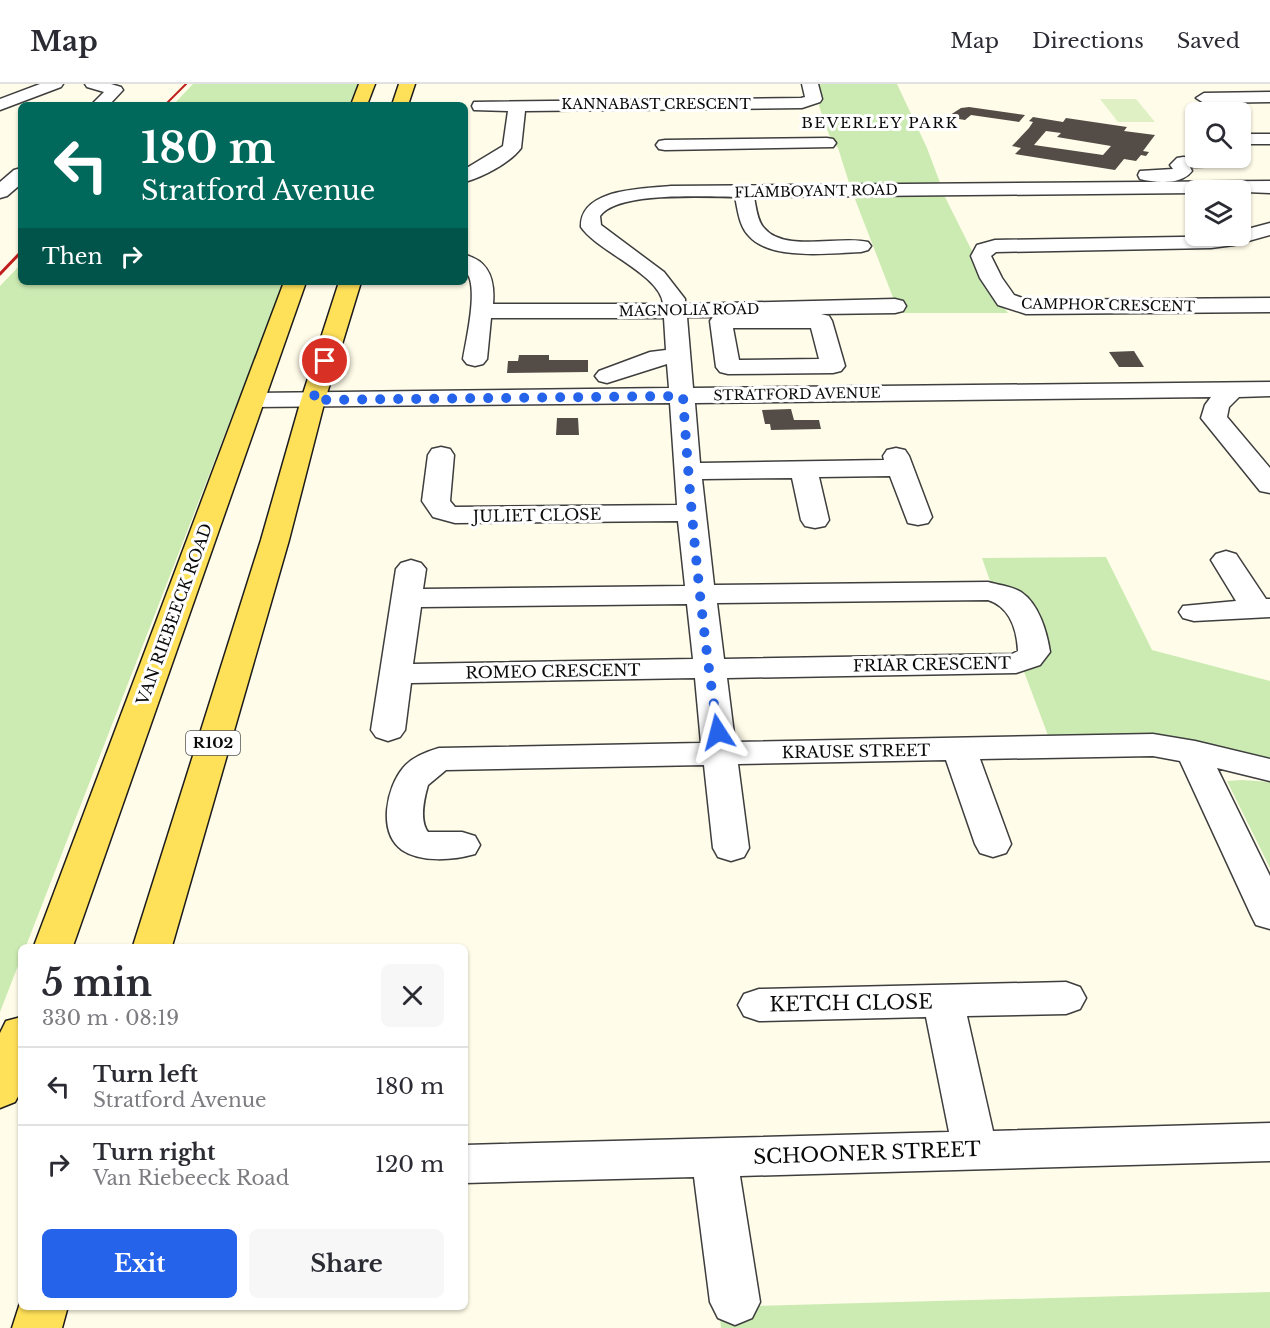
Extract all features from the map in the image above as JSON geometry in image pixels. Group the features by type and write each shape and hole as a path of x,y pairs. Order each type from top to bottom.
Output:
{"main road":[{"path":"360,102 367,84"},
{"path":"401,102 407,84"},
{"name":"VAN RIEBEECK ROAD","path":"53,944 294,285"},
{"name":"R102","path":"153,944 272,551 313,400 349,285"},
{"path":"8,1086 18,1045"},
{"path":"37,1328 42,1310"}],"street":[{"path":"0,105 55,84"},
{"path":"93,84 115,90 102,102"},
{"path":"562,84 564,105"},
{"name":"KANNABAST CRESCENT","path":"480,106 802,103 814,99 810,84"},
{"path":"1190,84 1208,102"},
{"path":"0,90 34,92"},
{"path":"1204,98 1270,97"},
{"path":"659,105 669,177"},
{"path":"468,174 512,148 517,106"},
{"path":"1251,139 1270,139"},
{"path":"665,145 827,143"},
{"path":"1144,175 1178,175 1183,171 1179,165 1185,162"},
{"path":"1221,168 1230,180"},
{"path":"0,192 18,177"},
{"name":"FLAMBOYANT ROAD","path":"732,848 722,753 708,668 691,513 677,311 671,293 656,274 599,234 588,219 590,213 609,201 639,195 669,177 743,192 1185,190"},
{"name":"FLAMBOYANT ROAD","path":"1251,189 1270,187"},
{"path":"743,192 752,226 764,239 793,246 861,246"},
{"path":"1251,204 1264,217"},
{"name":"CAMPHOR CRESCENT","path":"1264,217 1234,239 1211,242 995,246 984,249 981,256 991,278 1006,300 1026,307 1270,305"},
{"path":"468,263 478,270 483,279 482,311 475,359"},
{"name":"MAGNOLIA ROAD","path":"482,311 677,311 895,306"},
{"path":"721,321 820,321 833,366 728,367 725,348 721,321"},
{"path":"607,376 658,357 725,348"},
{"path":"822,366 827,394"},
{"path":"483,398 491,383 506,376 607,376 614,378 632,396"},
{"name":"STRATFORD AVENUE","path":"253,400 1270,389"},
{"path":"1227,396 1217,405 1214,418 1270,486"},
{"name":"JULIET CLOSE","path":"441,455 436,501 438,508 455,515 691,513"},
{"path":"689,471 804,471 898,462 918,517"},
{"path":"804,471 815,520"},
{"path":"1226,560 1263,608"},
{"path":"388,730 410,584 701,596"},
{"name":"FRIAR CRESCENT","path":"701,596 988,591 1011,599 1020,608 1034,642 1034,652 1029,658 1016,663 708,668"},
{"path":"1194,612 1263,608"},
{"name":"ROMEO CRESCENT","path":"397,674 708,668"},
{"name":"KRAUSE STREET","path":"462,844 425,845 413,840 406,833 405,822 412,780 427,765 439,759 1153,745 1195,752 1270,770"},
{"path":"959,748 993,844"},
{"path":"1195,752 1200,769 1270,915"},
{"name":"KETCH CLOSE","path":"759,1005 1066,998"},
{"name":"KETCH CLOSE","path":"943,1000 975,1149"},
{"name":"SCHOONER STREET","path":"468,1164 1270,1142"},
{"path":"714,1157 735,1302"}],"green space":[{"path":"193,84 361,84 354,102 176,102"},
{"path":"816,84 897,84 927,148 942,188 851,189 838,148 831,140 819,106 821,97"},
{"path":"1100,99 1136,99 1155,122 1118,122"},
{"path":"943,193 994,295 1008,313 899,313 853,194"},
{"path":"18,267 18,285 283,285 27,944 18,944 18,966 0,1012 0,286"},
{"path":"1106,557 1152,650 1270,681 1270,760 1189,739 1049,738 1023,669 1008,587 991,584 982,558"},
{"path":"1227,781 1270,782 1270,868"},
{"path":"1270,1292 1270,1328 721,1328 719,1307"}],"building":[{"path":"969,107 1025,115 1019,122 971,115 965,120 947,117 961,108"},
{"path":"1033,117 1063,122 1066,118 1127,127 1124,131 1155,135 1143,151 1149,152 1146,156 1141,155 1136,161 1124,159 1115,170 1015,154 1021,148 1012,146 1033,122 1029,121","holes":["1046,131 1061,133 1057,137 1111,146 1103,155 1034,145"]},
{"path":"1134,351 1144,367 1119,367 1109,352"},
{"path":"519,355 549,355 549,360 588,360 588,372 507,373 508,361 518,361"},
{"path":"791,409 794,420 819,420 821,429 771,430 770,424 765,424 762,410"},
{"path":"557,418 578,418 579,435 556,435"}],"railway":[{"path":"168,102 186,84"},
{"path":"0,274 18,255"}],"district":[{"name":"BEVERLEY PARK","path":"880,123"}],"route":[{"path":"325,361 313,400 683,396 691,513 708,668 718,732"}]}
